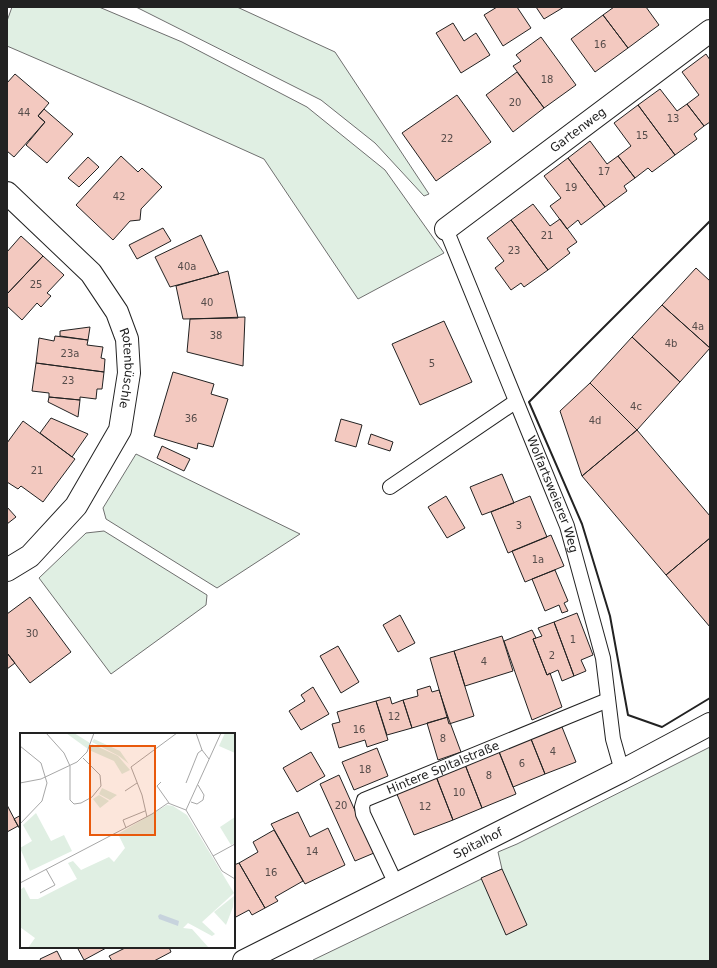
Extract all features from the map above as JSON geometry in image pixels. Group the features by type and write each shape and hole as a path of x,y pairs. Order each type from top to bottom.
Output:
{"street":[{"name":"Gartenweg","path":"446,229 710,32"},
{"name":"Rotenbüschle","path":"7,193 91,273 117,312 127,339 129,373 120,430 76,506 30,556 7,570"},
{"name":"Spitalhof","path":"244,961 622,771 710,724"}],"lane":[{"name":"Wolfartsweierer Weg","path":"446,229 566,526 602,658 613,739 622,771"},
{"path":"390,487 515,402"},
{"name":"Hintere Spitalstraße","path":"396,884 363,814 362,806 364,800 608,700"}],"green space":[{"path":"12,7 99,7 182,42 307,107 385,170 444,253 358,299 264,159 7,46 7,21"},
{"path":"136,7 237,7 335,52 429,194 424,196 375,143 321,100"},
{"path":"136,454 300,534 217,588 106,519 103,508"},
{"path":"104,531 207,595 206,605 111,674 39,578 86,533"},
{"path":"710,747 710,961 313,960 502,869 498,852 517,844"}],"building":[{"path":"497,7 517,7 531,28 503,46 484,15"},
{"path":"536,7 564,7 544,19"},
{"path":"614,7 646,7 659,25 628,48 603,15"},
{"path":"603,15 628,48 595,72 571,39"},
{"path":"453,23 464,41 476,33 490,55 461,73 436,33"},
{"path":"541,37 576,85 544,108 513,66 521,61 516,55"},
{"path":"706,54 710,60 710,122 704,126 687,104 699,95 682,72"},
{"path":"517,72 544,108 513,132 486,95"},
{"path":"15,74 49,103 38,116 45,122 14,157 7,151 7,83"},
{"path":"660,89 677,111 687,104 704,126 694,134 697,139 675,155 638,105"},
{"path":"457,95 491,142 436,181 402,133"},
{"path":"638,105 675,155 652,172 648,168 635,178 618,156 631,146 614,123"},
{"path":"44,109 73,134 47,163 26,145 45,122 38,116"},
{"path":"590,141 607,164 618,156 635,178 624,186 627,191 605,207 568,158"},
{"path":"121,156 138,172 142,168 162,187 141,209 140,220 130,221 113,240 76,205"},
{"path":"88,157 99,167 79,187 68,178"},
{"path":"568,158 605,207 581,225 578,220 567,229 550,206 561,198 544,176"},
{"path":"533,204 550,226 560,219 577,242 567,249 570,253 548,270 511,220"},
{"path":"511,220 548,270 524,287 521,283 511,290 495,268 504,261 487,238"},
{"path":"163,228 171,241 137,259 129,245"},
{"path":"201,235 219,274 170,287 155,257"},
{"path":"21,236 43,256 7,294 7,252"},
{"path":"43,256 64,275 47,293 51,296 41,307 37,303 22,320 7,306 7,294"},
{"path":"696,268 710,281 710,348 662,305"},
{"path":"228,271 238,318 183,319 176,286"},
{"path":"662,305 710,348 680,382 632,337"},
{"path":"245,317 243,366 187,352 190,319"},
{"path":"444,321 472,382 420,405 392,344"},
{"path":"90,327 88,340 60,336 60,331"},
{"path":"55,336 88,340 87,345 103,347 101,358 105,359 104,372 36,363 39,338 54,341"},
{"path":"632,337 680,382 637,430 590,383"},
{"path":"36,363 104,372 102,389 97,389 96,399 80,397 80,400 49,397 49,393 32,391"},
{"path":"173,372 214,384 211,394 228,399 213,447 198,443 197,449 154,436"},
{"path":"590,383 637,430 582,476 560,411"},
{"path":"49,397 80,400 78,417 48,402"},
{"path":"51,418 88,434 72,457 40,433"},
{"path":"341,419 362,425 356,447 335,441"},
{"path":"23,421 75,459 43,502 21,486 18,489 7,482 7,443"},
{"path":"637,430 710,516 710,538 666,575 582,476"},
{"path":"371,434 393,442 390,451 368,444"},
{"path":"162,446 190,459 184,471 157,458"},
{"path":"502,474 514,503 482,515 470,487"},
{"path":"446,496 465,528 447,538 428,507"},
{"path":"530,496 547,537 508,553 491,512"},
{"path":"7,507 16,517 7,524"},
{"path":"551,535 564,566 525,582 512,551"},
{"path":"710,538 710,627 666,575"},
{"path":"555,570 568,601 564,603 568,611 562,613 559,605 545,611 532,579"},
{"path":"30,597 71,652 30,683 7,653 7,614"},
{"path":"577,613 593,655 581,660 586,671 574,676 554,622"},
{"path":"400,615 415,643 398,652 383,625"},
{"path":"554,622 574,676 562,681 558,670 547,675 533,639 542,636 538,628"},
{"path":"532,630 536,638 533,639 547,675 550,673 562,707 532,720 504,641"},
{"path":"502,636 513,671 465,686 454,651"},
{"path":"338,646 359,682 341,693 320,656"},
{"path":"454,651 474,716 449,724 430,658"},
{"path":"7,653 15,663 7,669"},
{"path":"430,686 432,692 439,690 448,717 412,728 403,700 418,696 417,690"},
{"path":"313,687 329,714 301,730 289,711 305,701 301,695"},
{"path":"390,697 392,704 403,700 412,728 387,735 376,701"},
{"path":"376,701 388,740 367,747 365,740 339,748 332,724 340,722 337,712"},
{"path":"448,717 461,752 438,760 427,723"},
{"path":"562,727 576,762 545,774 531,739"},
{"path":"531,739 545,774 513,787 499,752"},
{"path":"377,748 388,776 354,790 342,762"},
{"path":"498,749 516,794 482,808 464,762"},
{"path":"311,752 325,776 297,792 283,768"},
{"path":"464,762 482,808 453,820 435,774"},
{"path":"339,775 374,853 355,861 320,784"},
{"path":"436,776 453,820 414,835 396,792"},
{"path":"7,805 18,826 7,832"},
{"path":"298,812 310,837 328,828 345,865 305,884 271,824"},
{"path":"20,816 20,829 14,819"},
{"path":"274,830 303,881 275,897 278,901 265,908 239,863 258,852 253,842"},
{"path":"239,863 265,908 252,915 249,910 235,917 235,865"},
{"path":"502,869 527,925 506,935 481,878"},
{"path":"78,948 106,948 84,960"},
{"path":"125,948 169,948 171,952 154,961 112,961 109,956"},
{"path":"57,951 62,961 41,961 40,959"}],"wall":[{"path":"710,221 529,402 582,524 610,616 628,715 662,727 710,698"}]}
